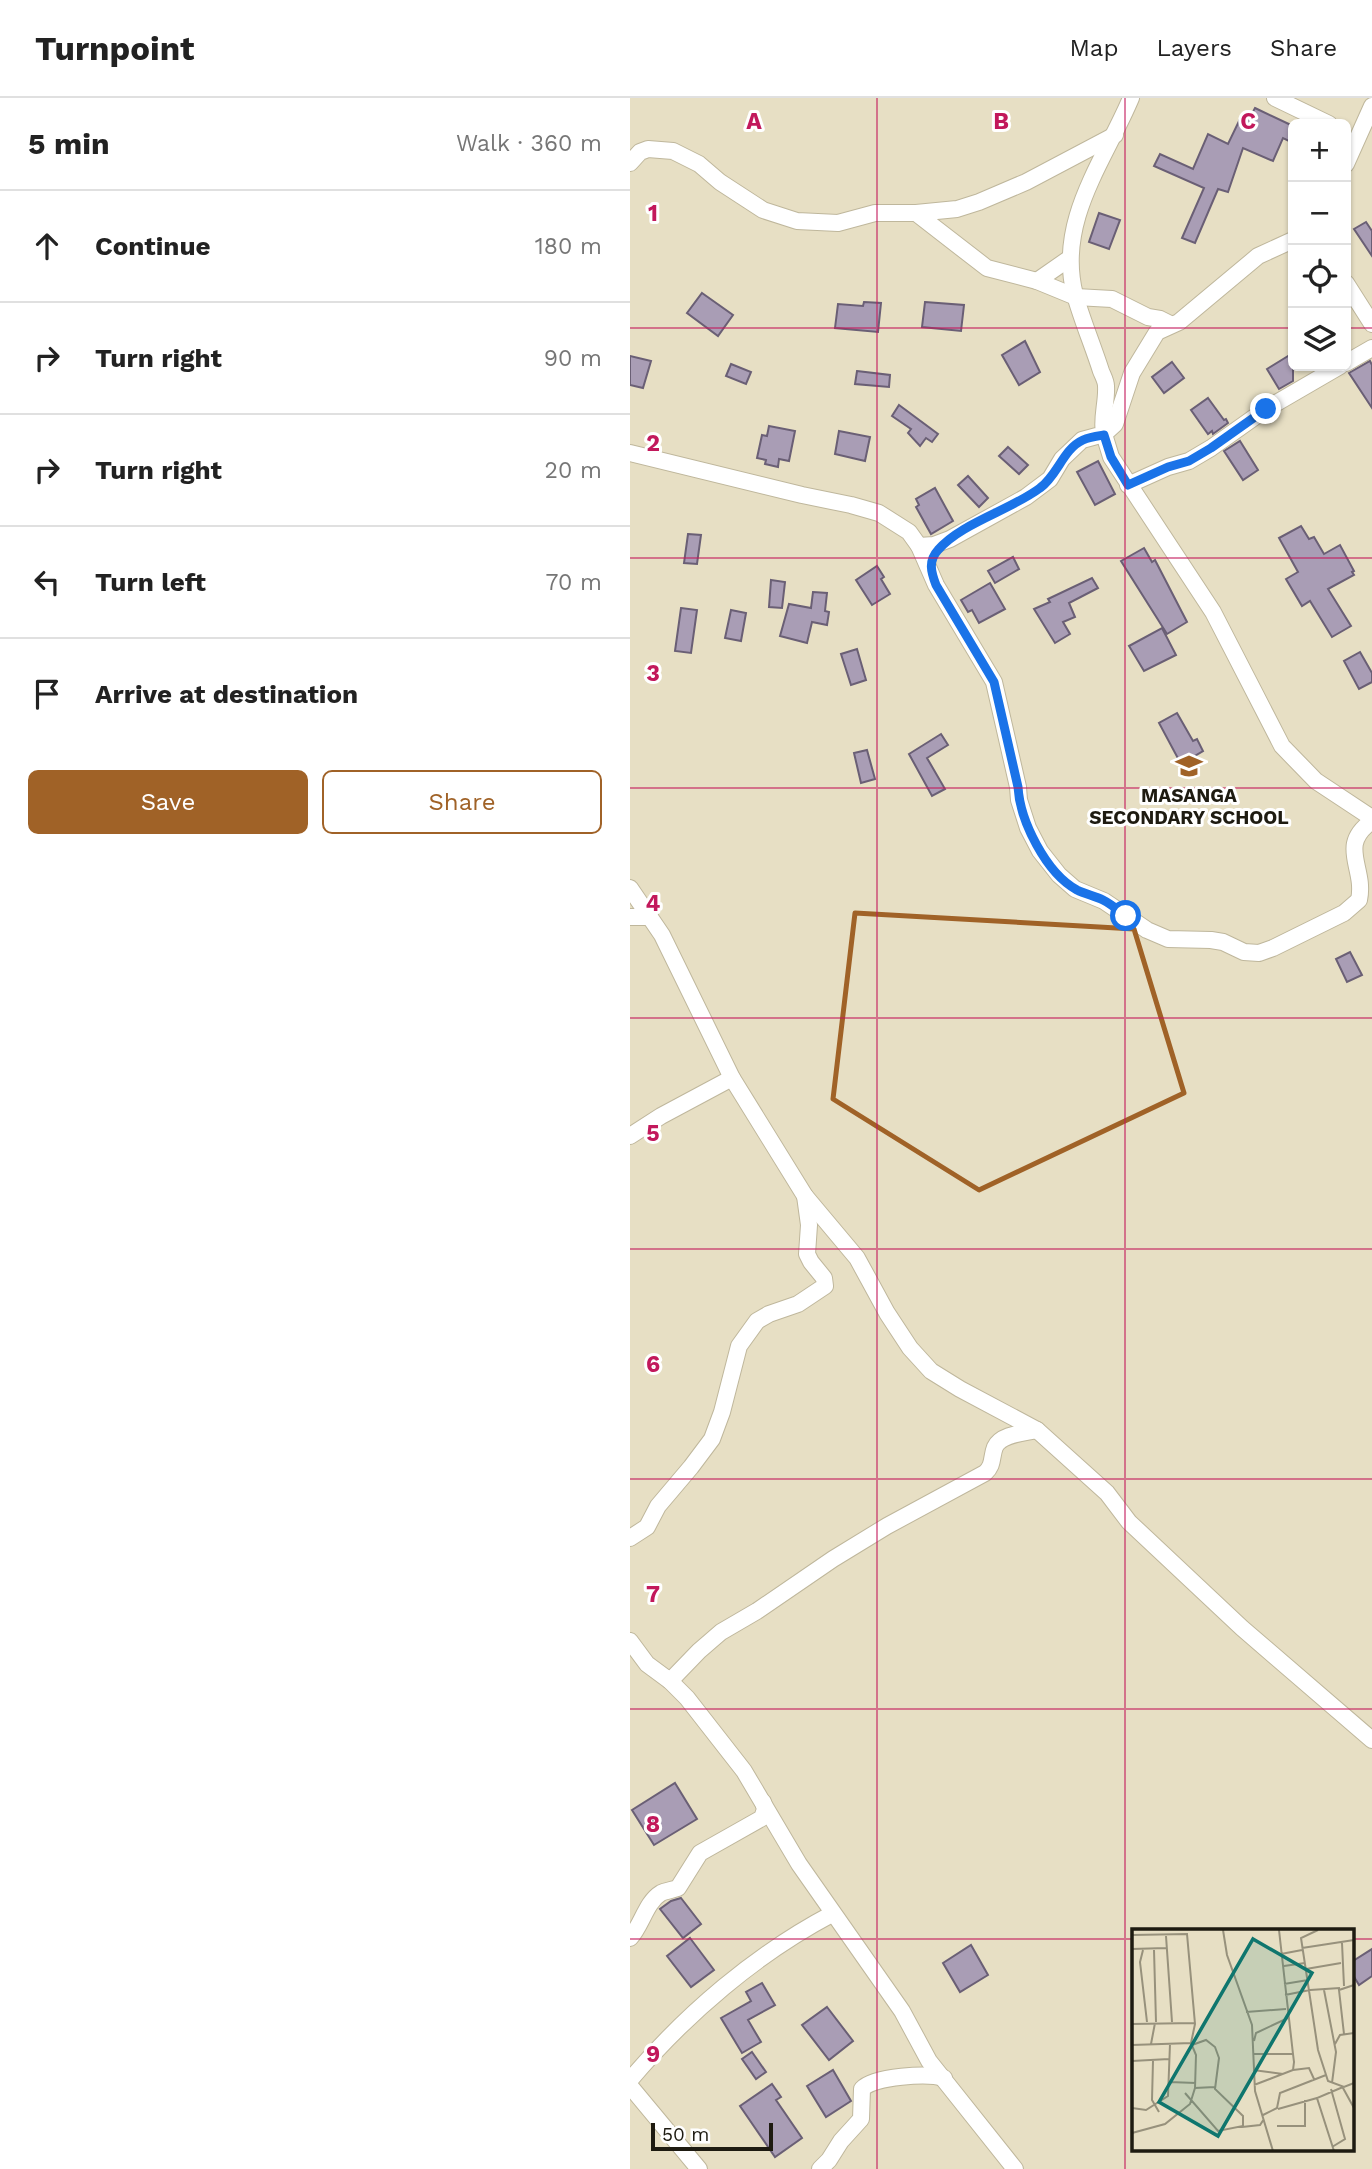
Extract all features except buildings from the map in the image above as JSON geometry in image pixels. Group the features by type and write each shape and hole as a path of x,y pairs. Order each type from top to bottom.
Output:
{"street":[{"path":"630,453 879,513 909,532 919,546 936,585 994,682 1019,800 1028,828 1040,851 1059,875 1075,889 1104,901 1147,930 1168,939 1223,942 1244,952 1259,953 1273,948 1344,913 1359,900 1360,880 1353,852 1355,838 1372,820 1315,781 1282,746 1213,612 1187,569 1128,485 1111,457 1104,435 1102,413 1106,385 1076,297 1070,272 1070,258 1077,213 1086,186 1115,135 1131,98"},
{"path":"1275,98 1319,119"},
{"path":"1352,135 1372,106"},
{"path":"630,163 640,152 648,149 673,151 699,164 763,209 797,221 838,223 875,213 957,209 1026,182 1115,135"},
{"path":"916,213 987,268 1037,281 1076,297 1112,299 1148,317 1170,324"},
{"path":"919,546 934,545 950,539 1051,479 1062,459 1082,440 1104,435 1115,424 1132,373 1157,332 1179,322 1258,256 1288,242"},
{"path":"1037,281 1070,258"},
{"path":"1351,291 1372,324"},
{"path":"1351,360 1372,348"},
{"path":"1128,485 1168,467 1189,461 1266,409 1331,371"},
{"path":"930,570 933,557 950,539"},
{"path":"630,888 662,934 732,1078 805,1196 857,1258 910,1348 931,1371 1037,1430 1107,1493 1129,1522 1242,1628 1372,1740"},
{"path":"630,916 650,917"},
{"path":"630,1136 661,1115 732,1078"},
{"path":"630,1538 647,1527 658,1506 712,1439 739,1346 757,1321 797,1304 825,1286 824,1279 807,1254 809,1225 805,1196"},
{"path":"670,1681 721,1632 887,1526 985,1473 994,1460 995,1447 1004,1438 1037,1430"},
{"path":"630,1641 647,1664 687,1698 744,1771 799,1864 902,2011 929,2061 1015,2169"},
{"path":"630,1938 639,1929 649,1906 662,1892 678,1888 700,1853 762,1818 765,1809 763,1802"},
{"path":"630,2080 719,1991 784,1942 832,1914"},
{"path":"820,2169 861,2119 862,2089 866,2084 883,2079 934,2075 944,2078"},
{"path":"630,2086 699,2169"}],"highlighted area":[{"path":"855,913 1134,929 1184,1093 979,1190 833,1099"}],"place":[{"name":"MASANGA SECONDARY SCHOOL","path":"1189,766"}],"route":[{"path":"1126,916 1104,901 1075,889 1059,875 1040,851 1028,828 1019,800 994,682 936,585 930,570 933,557 950,539 1047,483 1062,459 1082,440 1104,435 1111,457 1128,485 1168,467 1184,464 1266,409"}]}
